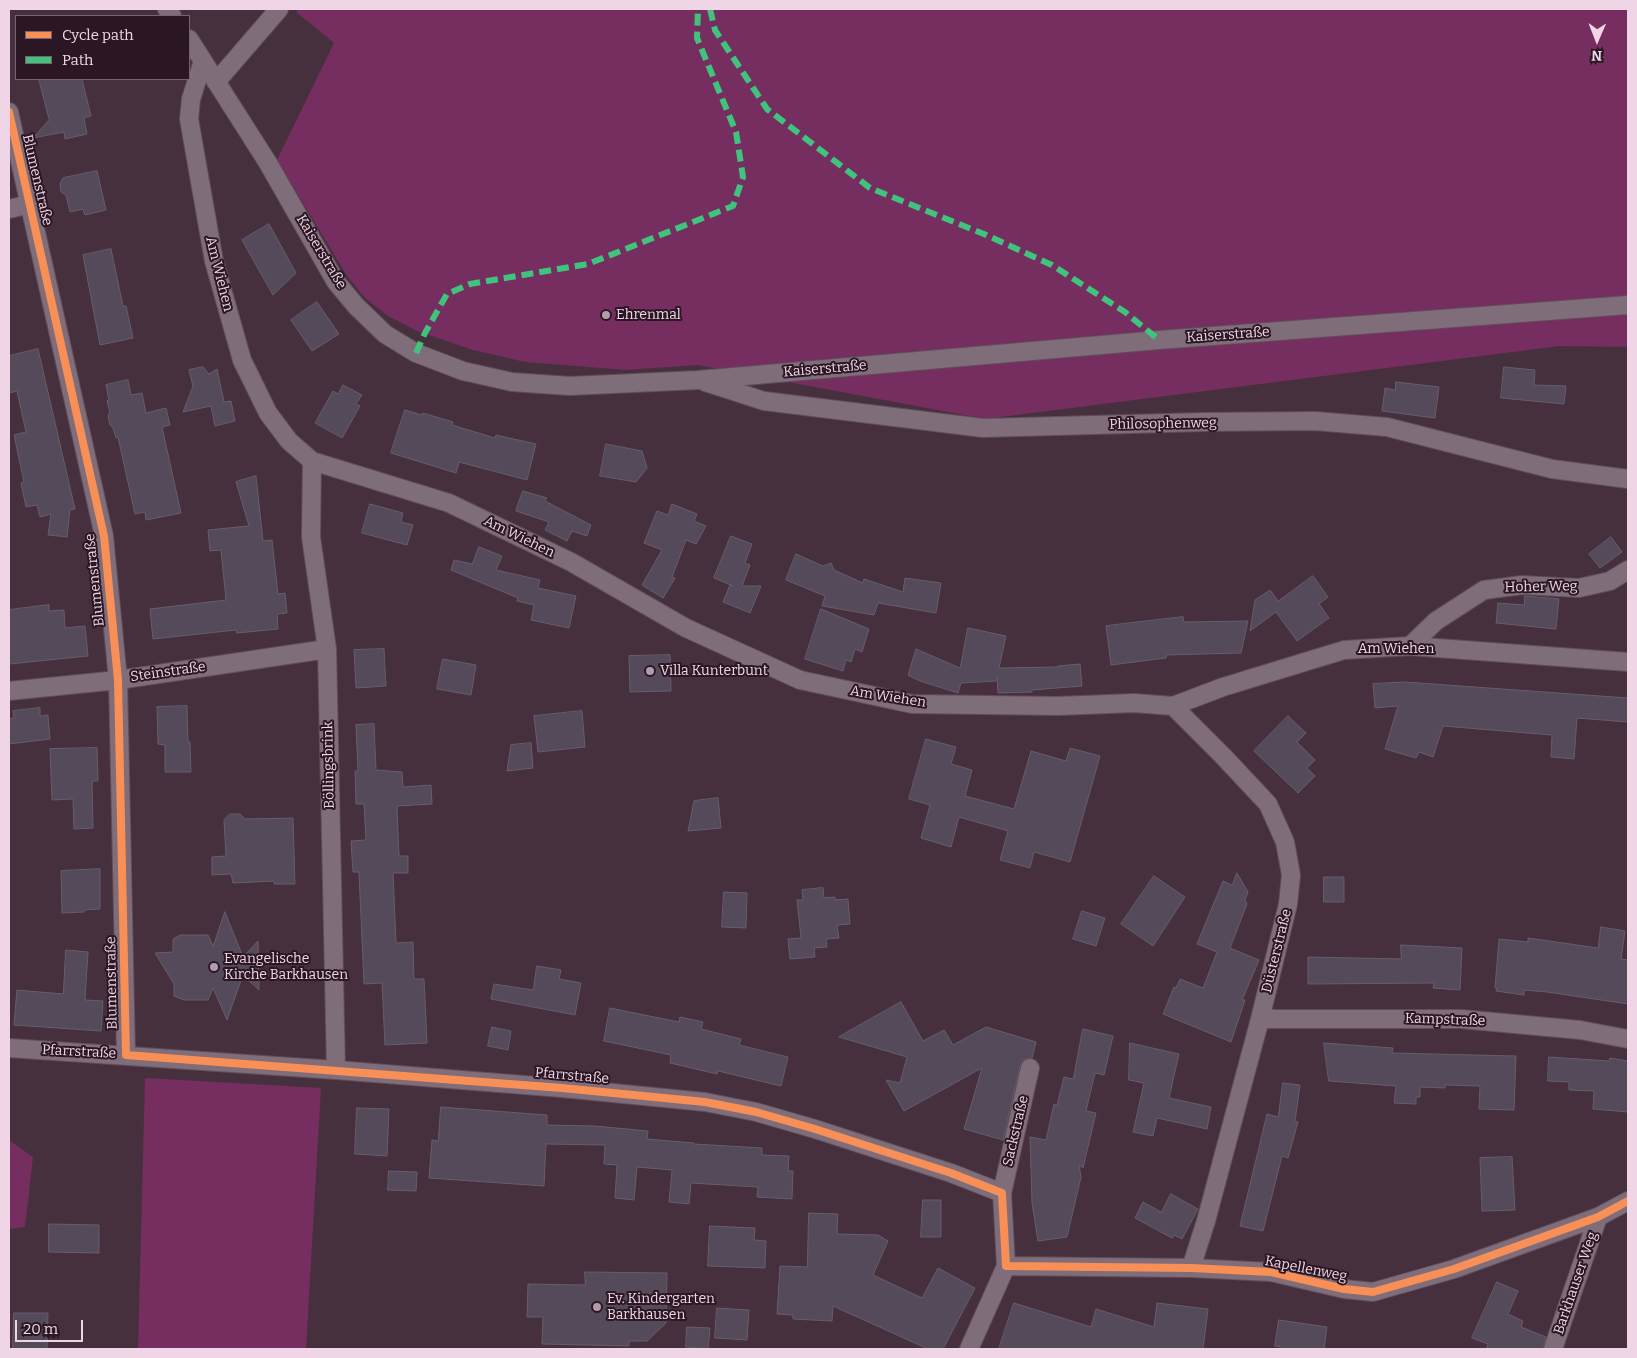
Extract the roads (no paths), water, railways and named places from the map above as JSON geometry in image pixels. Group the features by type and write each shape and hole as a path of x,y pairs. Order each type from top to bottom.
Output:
{"street":[{"path":"216,82 279,9"},
{"name":"Kaiserstraße","path":"190,41 268,163 336,282 356,306 385,334 416,353 463,371 512,382 570,386 698,380 1149,341 1628,305"},
{"name":"Am Wiehen","path":"203,62 191,99 189,119 214,261 242,360 268,413 289,441 312,461 449,504 571,562 686,628 800,680 912,704 1058,706 1134,702 1172,706 1223,687 1344,650 1410,646 1628,662"},
{"name":"Blumenstraße","path":"9,112 104,536 118,680 126,1055"},
{"path":"9,209 30,204"},
{"name":"Philosophenweg","path":"698,380 764,401 983,428 1315,421 1387,427 1552,469 1628,479"},
{"name":"Böllingsbrink","path":"312,461 311,537 327,649 336,1070"},
{"name":"Hoher Weg","path":"1410,646 1436,621 1484,590 1522,585 1579,588 1610,581 1628,570"},
{"name":"Steinstraße","path":"9,691 118,680 327,649"},
{"name":"Düsterstraße","path":"1172,706 1268,804 1286,842 1291,875 1288,904 1260,1019 1206,1221 1191,1268"},
{"name":"Kampstraße","path":"1260,1019 1462,1019 1580,1030 1628,1039"},
{"name":"Pfarrstraße","path":"9,1048 336,1070 562,1088 705,1102 756,1112 815,1129 951,1173 1002,1193"},
{"name":"Sackstraße","path":"1002,1193 1030,1068"},
{"path":"969,1349 1006,1266 1002,1193"},
{"name":"Kapellenweg","path":"1006,1266 1191,1268 1270,1272 1344,1290 1373,1292 1454,1269 1598,1217 1628,1201"},
{"name":"Barkhauser Weg","path":"1553,1349 1598,1217"}],"place":[{"name":"Ehrenmal","path":"606,315"},
{"name":"Villa Kunterbunt","path":"650,671"},
{"name":"Evangelische Kirche Barkhausen","path":"214,967"},
{"name":"Ev. Kindergarten Barkhausen","path":"597,1307"}]}
